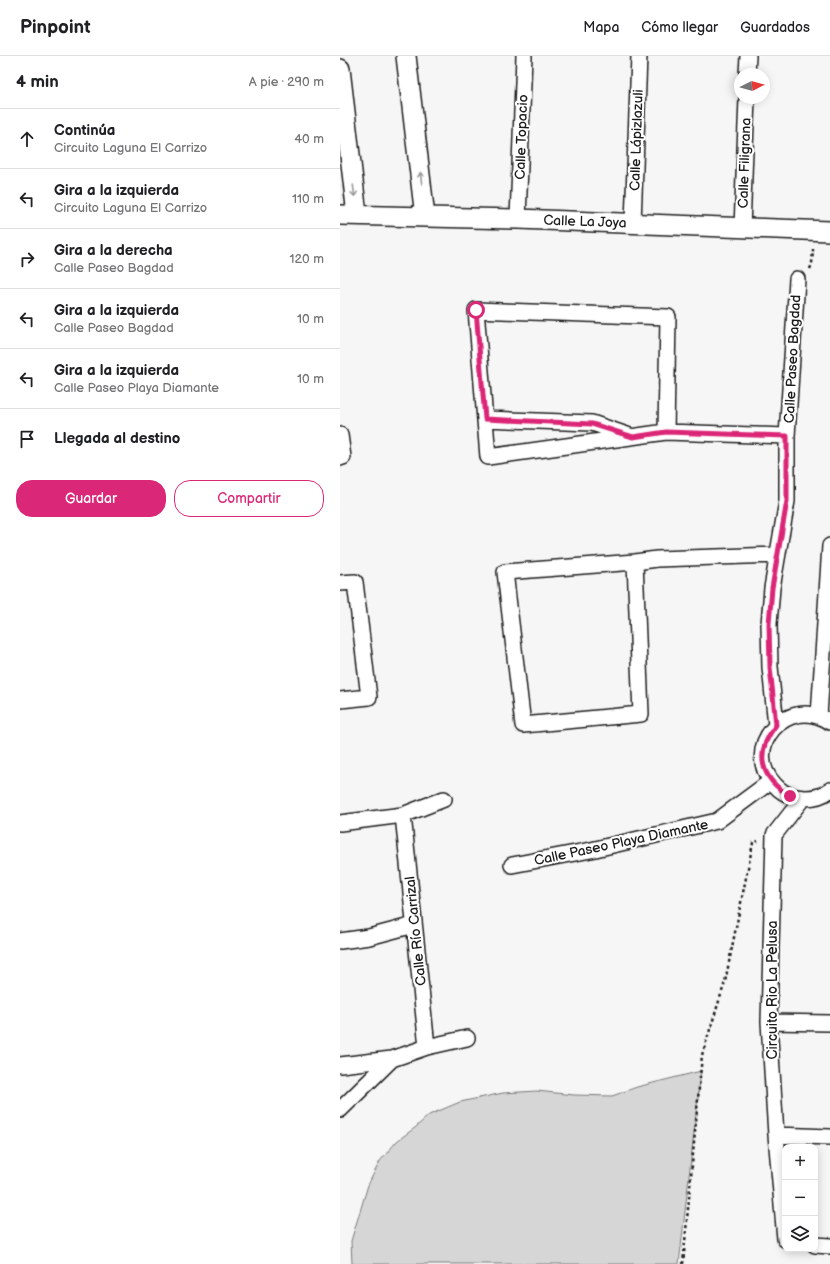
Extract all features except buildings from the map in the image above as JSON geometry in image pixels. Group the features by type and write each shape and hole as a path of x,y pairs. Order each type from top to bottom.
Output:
{"street":[{"path":"406,56 425,217"},
{"name":"Calle Topacio","path":"518,219 524,56"},
{"name":"Calle Lápizlazuli","path":"633,223 639,56"},
{"path":"747,68 748,56"},
{"path":"340,68 348,215"},
{"name":"Calle Filigrana","path":"742,228 746,104"},
{"name":"Calle La Joya","path":"348,215 518,219 822,231"},
{"name":"Calle Paseo Bagdad","path":"781,722 770,667 769,624 772,588 787,501 787,436 796,284"},
{"path":"666,432 668,317 476,310 488,457 666,432 787,436"},
{"path":"485,419 592,424 633,437"},
{"path":"340,435 343,457 340,458"},
{"path":"830,546 828,608 819,717 796,714 781,722 768,735 763,752 765,770 775,785 790,796 800,798 816,797 830,790"},
{"path":"635,562 641,714 523,725 505,572 657,559 777,555"},
{"path":"340,583 354,582 369,697 340,700"},
{"name":"Calle Paseo Playa Diamante","path":"512,865 591,850 717,821 775,785"},
{"path":"340,823 403,815 444,798"},
{"path":"774,835 800,798"},
{"name":"Calle Río Carrizal","path":"403,815 427,1047"},
{"name":"Circuito Rio La Pelusa","path":"774,835 769,1022 783,1216"},
{"path":"340,941 369,937 414,925"},
{"path":"769,1022 830,1023"},
{"path":"340,1065 392,1059 427,1047 467,1038"},
{"path":"340,1110 392,1059"},
{"path":"776,1135 830,1136"},
{"path":"818,1245 830,1246"}],"path":[{"path":"796,284 811,268 822,231"},
{"path":"683,1264 702,1055 725,982 753,843 774,835"}],"shaded area":[{"path":"701,1071 679,1264 352,1264 351,1241 368,1185 380,1161 397,1141 429,1115 460,1102 503,1093 537,1091 574,1095 612,1096 637,1087"}],"route":[{"path":"476,310 485,419 592,424 633,437 666,432 787,436 787,501 772,588 769,624 770,667 776,725 768,735 764,746 763,758 765,770 770,781 790,796"}]}
